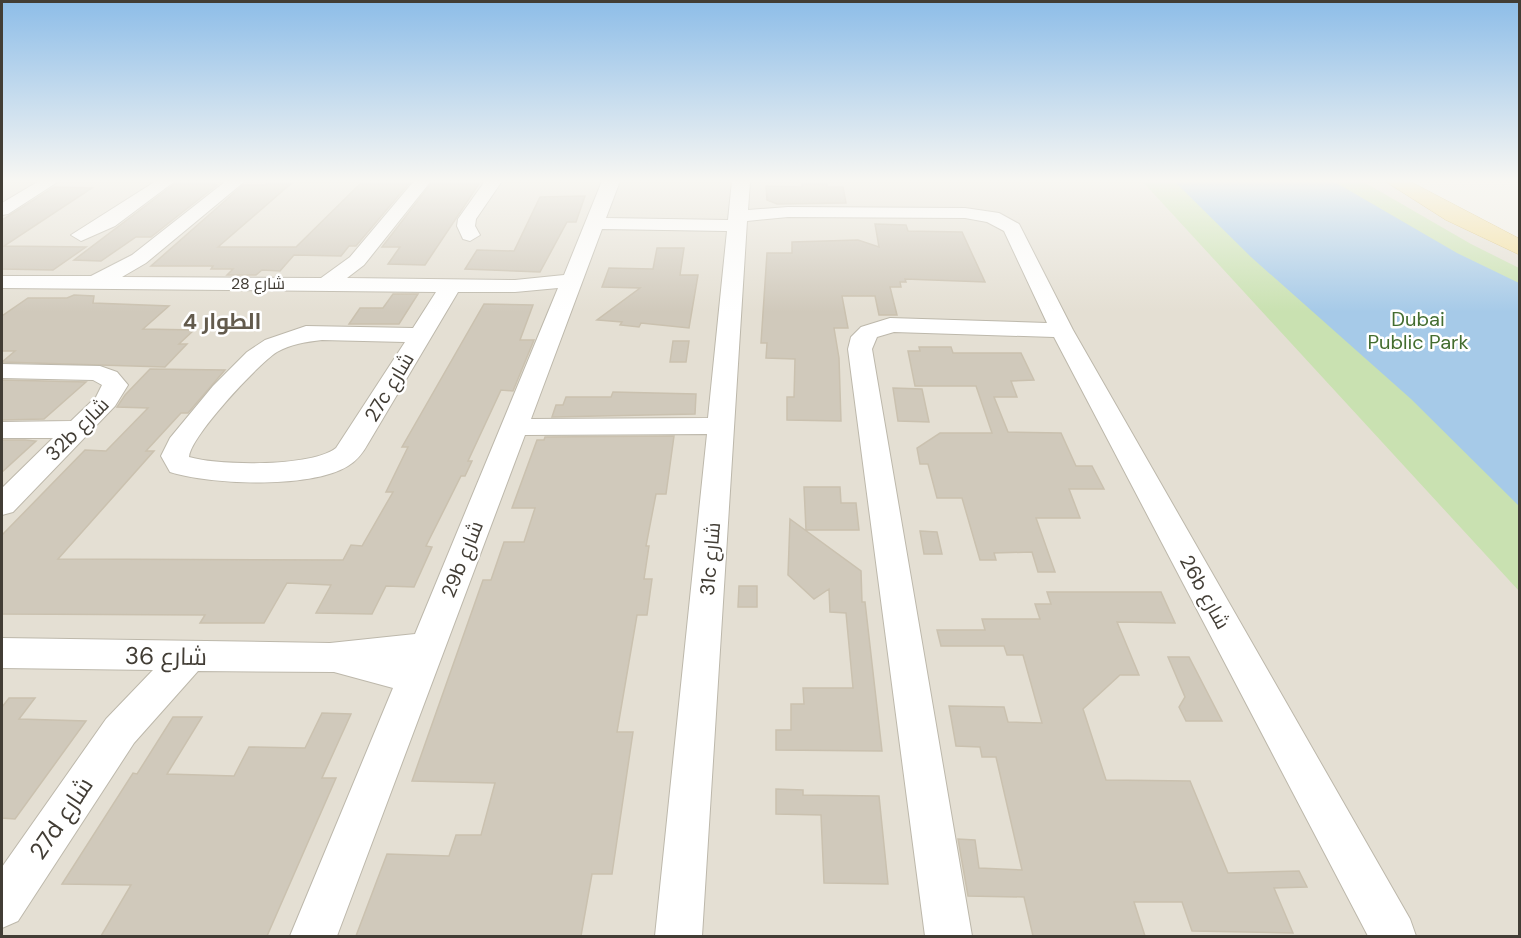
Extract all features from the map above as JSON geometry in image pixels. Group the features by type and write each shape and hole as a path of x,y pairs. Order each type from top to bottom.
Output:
{"main road":[{"path":"1474,225 1520,248"}],"street":[{"path":"81,235 102,225"},
{"path":"95,283 139,260 183,225"},
{"path":"338,284 387,225"},
{"path":"466,225 470,235"},
{"name":"29b شارع","path":"314,936 592,225"},
{"name":"31c شارع","path":"679,936 737,225"},
{"name":"26b شارع","path":"997,225 1005,230 1020,247 1062,330 1393,936"},
{"path":"124,282 139,260"},
{"name":"شارع 28","path":"4,284 124,282 568,286"},
{"name":"27c شارع","path":"421,335 324,333 282,341 266,349 248,364 182,441 175,451 175,458 179,464 194,469 310,470 335,461 351,449 421,335 451,285"},
{"path":"948,936 863,357 868,344 880,334 898,328 920,326 1062,330"},
{"name":"32b شارع","path":"2,371 93,373 112,379 115,385 113,393 2,505"},
{"path":"514,427 720,426"},
{"path":"2,430 77,429"},
{"name":"شارع 36","path":"2,653 330,658 421,663"},
{"name":"27d شارع","path":"2,905 171,657"}],"shaded area":[{"name":"الطوار 4","path":"2,225 1464,225 1519,255 1519,936 2,936"}],"green space":[{"name":"Dubai Public Park","path":"1182,225 1438,225 1519,268 1519,591"}],"water":[{"path":"1218,225 1408,225 1457,253 1519,283 1519,506 1411,399 1251,257"}],"building":[{"path":"2,225 36,225 4,246 86,247 53,270 2,269"},
{"path":"121,225 167,225 151,237 136,237 101,261 74,260"},
{"path":"198,225 244,225 218,247 296,247 319,225 374,225 356,246 349,246 341,256 294,255 280,271 262,270 256,275 227,275 233,269 211,269 213,266 151,266"},
{"path":"399,225 452,225 425,265 388,264 400,247 382,247"},
{"path":"527,225 566,225 540,272 465,269 477,250 514,251"},
{"path":"875,225 906,225 908,231 962,232 985,282 905,279 906,282 900,282 901,287 890,287 897,315 879,315 875,296 842,296 848,328 834,328 839,358 841,421 787,420 787,397 794,397 795,359 766,358 767,343 761,343 767,253 792,253 792,242 858,240 879,247"},
{"path":"657,248 684,248 680,275 698,275 689,328 641,323 639,327 620,325 622,322 597,320 640,288 602,287 609,268 653,269"},
{"path":"393,294 418,294 399,324 349,324 360,308 383,308"},
{"path":"74,295 94,296 93,303 169,306 143,329 194,330 179,344 187,344 165,367 2,362 15,351 2,351 2,316 28,298 67,298"},
{"path":"484,304 533,305 520,340 534,340 513,391 501,390 468,461 472,461 465,476 461,476 426,546 432,547 414,587 386,586 372,614 316,613 331,585 287,583 264,623 200,623 205,615 2,614 2,535 85,450 106,451 148,408 117,407 125,395 150,369 225,370 188,413 181,413 146,451 154,451 58,559 343,560 351,545 362,546 393,492 386,492 408,447 402,447"},
{"path":"673,341 689,341 686,362 670,362"},
{"path":"919,347 951,347 953,353 1021,353 1034,380 1011,381 1017,397 994,397 1008,432 1061,433 1076,466 1092,466 1104,489 1069,489 1080,518 1036,518 1055,572 1038,572 1032,552 994,553 996,560 980,560 962,498 937,498 928,464 920,464 917,448 940,433 992,433 976,386 915,386 908,351 920,351"},
{"path":"2,380 86,382 44,419 2,420"},
{"path":"893,388 922,389 929,422 898,421"},
{"path":"613,392 696,394 695,414 552,417 556,405 563,405 566,397 611,397"},
{"path":"674,436 666,494 656,494 646,546 649,546 644,579 652,579 647,615 637,615 617,732 633,732 612,874 592,874 581,936 356,936 387,854 449,856 456,835 481,835 495,783 412,781 483,580 491,580 504,542 524,542 535,508 512,508 537,440 544,440 545,437"},
{"path":"2,440 25,440 36,441 2,472"},
{"path":"804,487 840,487 841,503 856,503 859,530 806,530"},
{"path":"790,519 861,571 862,602 865,602 882,751 776,750 776,730 791,730 791,704 804,704 803,688 853,688 846,613 830,612 829,589 814,599 788,575"},
{"path":"920,531 937,532 942,554 924,554"},
{"path":"739,586 757,586 757,607 738,607"},
{"path":"1047,592 1161,592 1175,623 1117,622 1139,675 1120,675 1083,709 1106,780 1190,781 1228,873 1299,871 1307,887 1274,888 1293,933 1192,931 1182,902 1134,902 1145,936 1033,936 1024,897 968,896 958,839 975,840 979,868 1022,870 996,757 982,757 980,747 956,746 949,706 1004,707 1008,722 1042,723 1023,655 1007,655 1004,646 941,646 937,630 985,630 982,619 1040,619 1035,604 1051,604"},
{"path":"1168,657 1189,657 1222,721 1186,721 1179,707 1185,697"},
{"path":"9,698 35,698 19,719 86,721 15,819 2,818 2,707"},
{"path":"322,713 351,714 322,778 336,778 267,936 101,936 131,885 62,884 133,773 137,774 173,717 202,717 167,774 234,776 249,747 305,748"},
{"path":"776,789 803,790 803,795 879,796 888,884 824,883 821,815 776,814"}],"district":[{"name":"الطوار 4","path":"222,321"}]}
